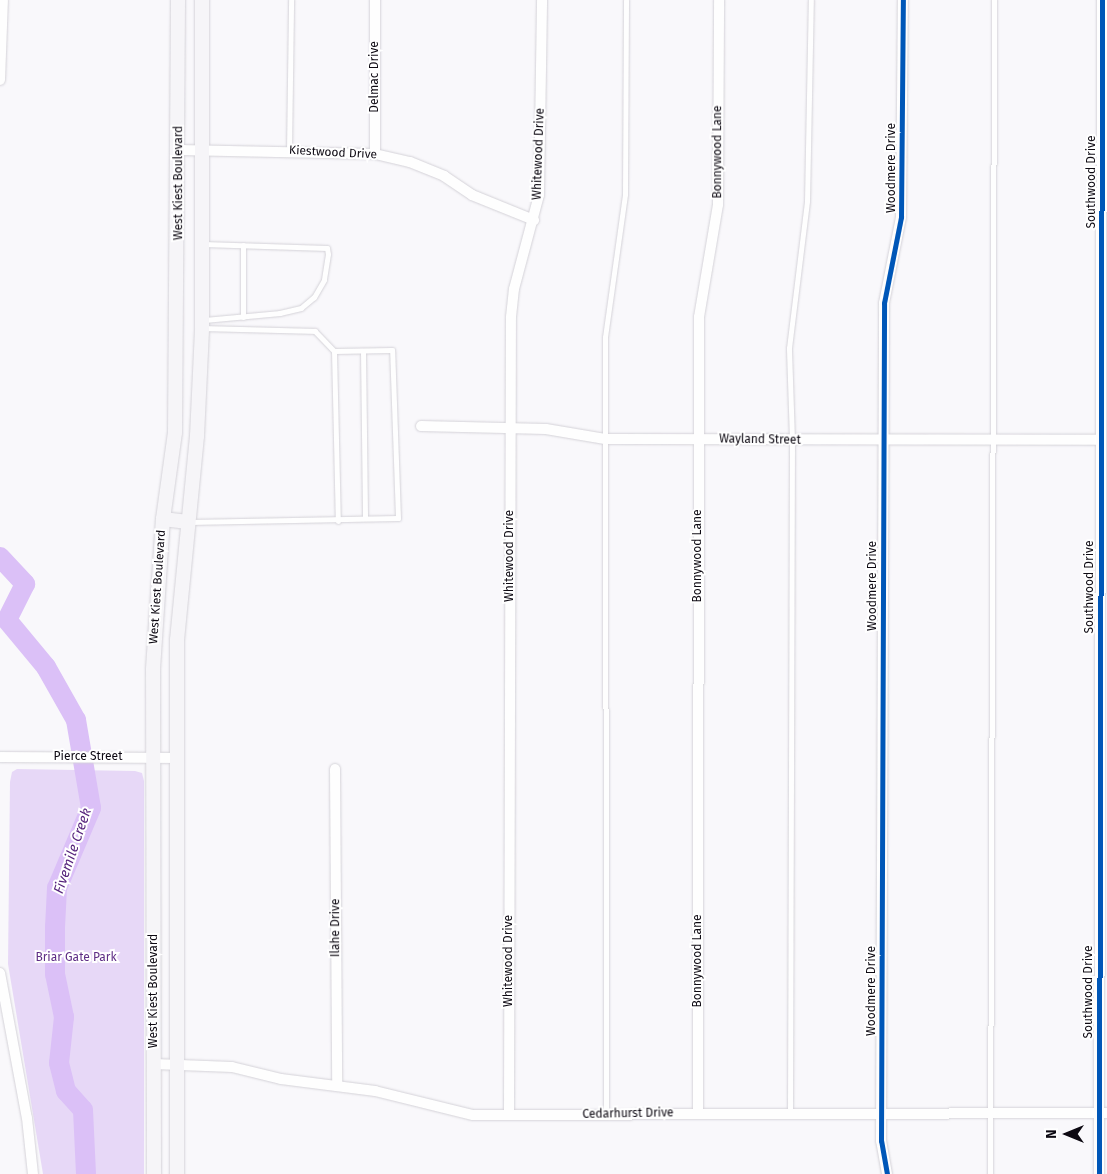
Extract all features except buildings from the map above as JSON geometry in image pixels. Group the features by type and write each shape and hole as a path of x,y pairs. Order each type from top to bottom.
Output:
{"main road":[{"name":"West Kiest Boulevard","path":"154,1174 154,636 163,519 174,432 178,326 178,0"},
{"name":"West Kiest Boulevard","path":"177,1174 175,758 177,640 197,436 202,324 202,0"},
{"path":"178,326 202,324"},
{"path":"163,519 188,522"}],"street":[{"path":"0,80 3,0"},
{"name":"Delmac Drive","path":"376,0 376,154"},
{"name":"Whitewood Drive","path":"509,1115 510,427 514,290 534,220 541,168 542,0"},
{"name":"Bonnywood Lane","path":"698,1113 699,317 718,206 719,0"},
{"name":"Woodmere Drive","path":"887,1174 881,1141 884,303 902,217 902,0"},
{"name":"Southwood Drive","path":"1099,1174 1103,1113 1102,0"},
{"name":"Kiestwood Drive","path":"179,150 376,154 410,162 444,176 472,195 534,220"},
{"name":"Wayland Street","path":"421,426 510,427 605,439 1101,440"},
{"name":"Pierce Street","path":"0,757 114,756 175,758"},
{"name":"Ilahe Drive","path":"335,769 338,1086"},
{"path":"0,973 1,994 27,1118 33,1174"},
{"name":"Cedarhurst Drive","path":"154,1064 177,1063 232,1067 281,1079 375,1091 452,1111 509,1115 790,1112 882,1114 990,1111 1103,1113"}],"lane":[{"path":"289,151 290,0"},
{"path":"606,1114 605,337 625,194 626,0"},
{"path":"790,1112 792,440 789,348 807,201 810,0"},
{"path":"990,1174 991,440 994,0"},
{"path":"202,244 327,248 328,254 324,280 314,297 301,308 202,324"},
{"path":"243,317 244,245"},
{"path":"202,324 316,331 334,351 338,521"},
{"path":"188,522 338,521 365,518 398,518 392,350 334,351"},
{"path":"363,351 365,518"}],"green space":[{"name":"Briar Gate Park","path":"17,769 135,771 142,773 144,781 144,1174 43,1174 8,964 10,782 12,772"}],"waterway":[{"name":"Fivemile Creek","path":"0,557 25,584 7,620 46,667 76,720 91,808 57,888 55,928 55,974 64,1017 59,1063 66,1091 83,1110 86,1174"}],"cycle path":[{"path":"887,1174 881,1141 884,303 901,217 903,0"},
{"path":"1099,1174 1102,0"}]}
